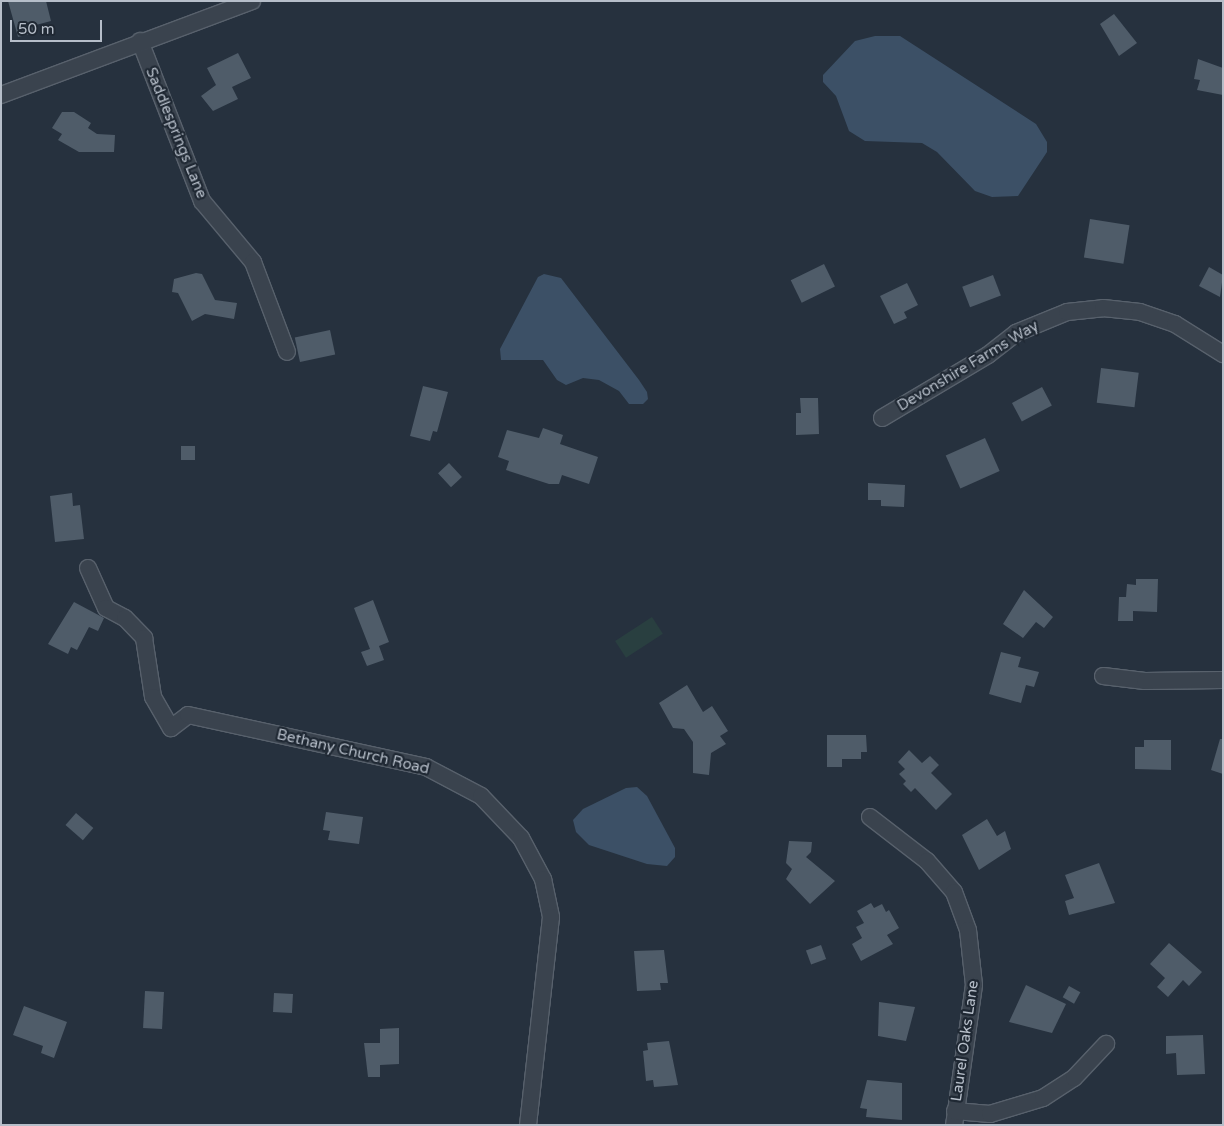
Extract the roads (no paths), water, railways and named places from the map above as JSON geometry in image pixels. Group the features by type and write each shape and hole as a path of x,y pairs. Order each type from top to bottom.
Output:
{"street":[{"path":"1,95 140,41 252,1"},
{"name":"Saddlesprings Lane","path":"140,41 202,201 254,262 287,352"},
{"name":"Devonshire Farms Way","path":"882,418 988,355 1016,333 1067,312 1104,308 1140,312 1175,324 1223,354"},
{"name":"Bethany Church Road","path":"88,568 106,608 125,618 144,638 153,697 171,728 188,715 426,767 456,780 503,815 534,857 543,879 551,917 528,1125"},
{"path":"1103,676 1144,681 1223,680"},
{"name":"Laurel Oaks Lane","path":"870,818 933,867 954,892 968,930 974,985 955,1118"},
{"path":"955,1118 990,1114 1043,1098 1074,1078 1106,1044"}],"water":[{"path":"875,36 900,36 1036,124 1047,142 1047,152 1018,196 992,197 975,191 937,152 922,143 865,141 849,131 836,96 823,82 823,75 855,41"},
{"path":"544,274 561,278 639,380 647,392 648,399 643,404 629,404 619,391 599,380 583,378 566,385 557,380 543,360 501,360 500,349 538,277"},
{"path":"637,787 647,796 675,848 675,857 667,866 647,864 589,845 576,832 573,820 583,809 626,788"}]}
